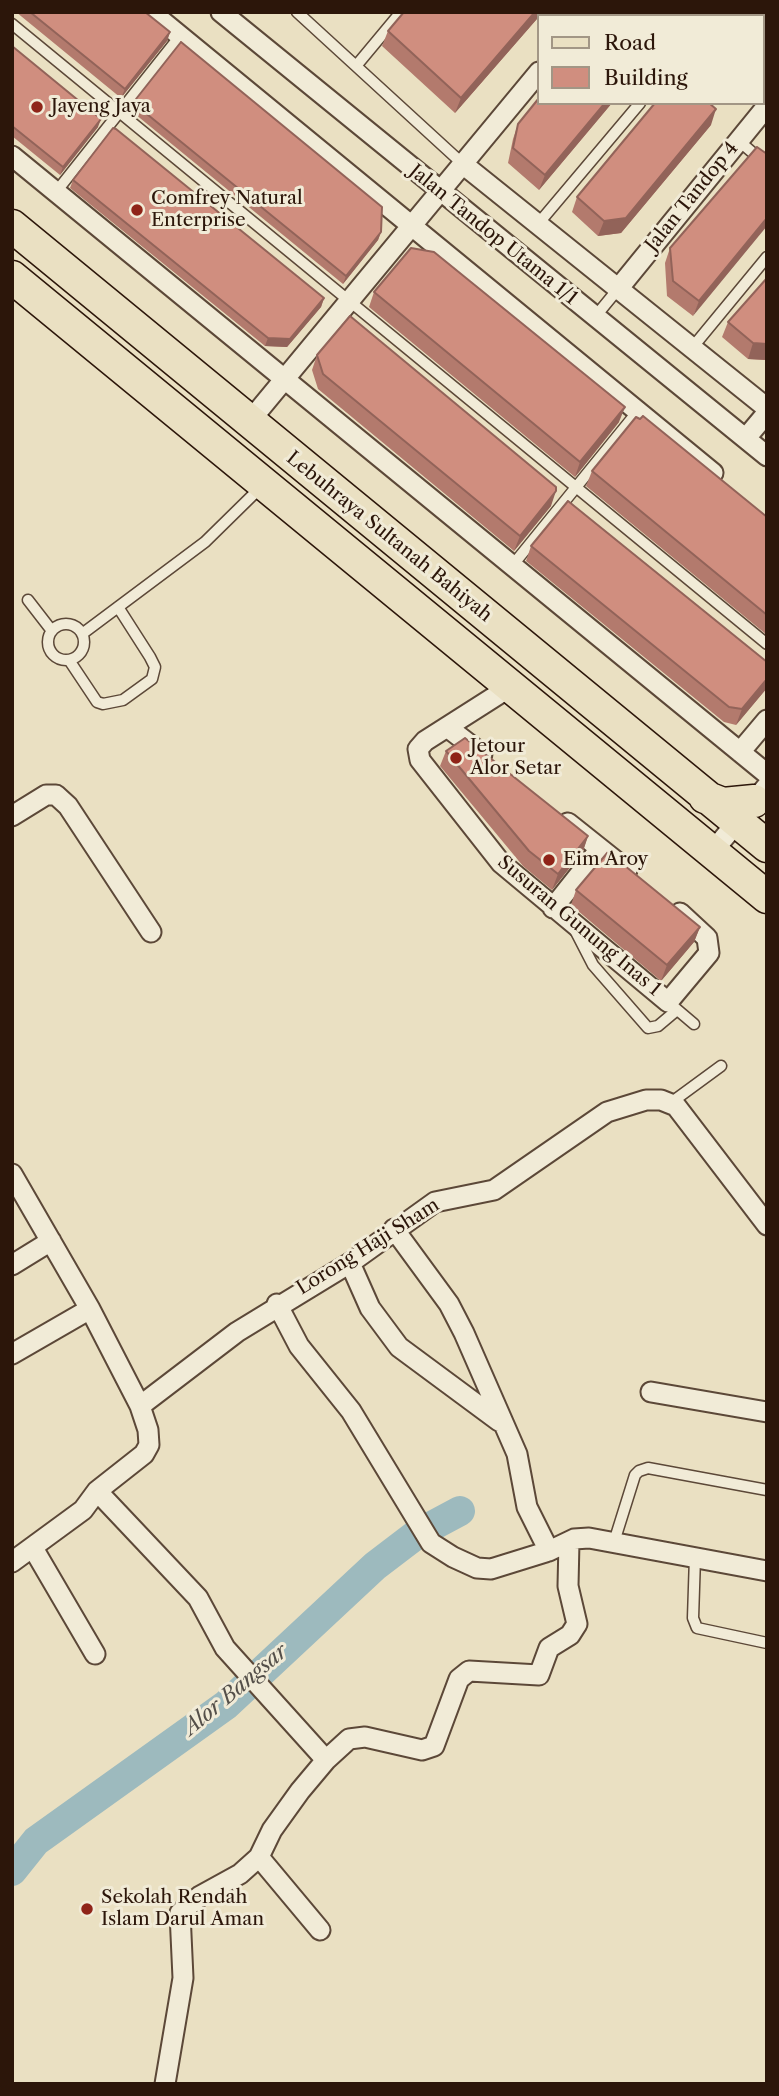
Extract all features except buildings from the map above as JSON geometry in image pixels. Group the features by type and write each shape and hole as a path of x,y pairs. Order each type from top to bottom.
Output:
{"main road":[{"name":"Lebuhraya Sultanah Bahiyah","path":"12,226 704,796 751,830 767,897"},
{"name":"Lebuhraya Sultanah Bahiyah","path":"12,277 264,485 513,685 751,830"}],"street":[{"path":"151,12 724,482"},
{"name":"Jalan Tandop Utama 1/1","path":"221,12 440,193 767,456"},
{"path":"249,422 538,73"},
{"name":"Jalan Tandop 4","path":"618,289 767,106"},
{"path":"12,156 740,752 751,830"},
{"path":"464,165 767,411 746,438"},
{"path":"494,764 447,727 513,685"},
{"path":"740,752 767,720"},
{"name":"Susuran Gunung Inas 1","path":"447,727 421,744 418,749 420,760 501,863 673,1006 709,953 709,946 701,930 660,898"},
{"path":"12,816 46,795 56,794 68,806 151,932"},
{"path":"558,815 640,881"},
{"path":"553,908 600,849"},
{"name":"Lorong Haji Sham","path":"140,1406 277,1304 350,1263 394,1228 443,1199 474,1196 494,1190 607,1112 646,1100 661,1100 674,1105"},
{"path":"674,1105 767,1225"},
{"path":"12,1174 90,1309 140,1406 148,1430 149,1445 144,1454 97,1491 83,1510 12,1562"},
{"path":"394,1228 449,1304 464,1333 517,1454 527,1507 549,1551"},
{"path":"12,1265 51,1241"},
{"path":"350,1263 370,1308 399,1347 501,1422"},
{"path":"277,1304 299,1346 351,1411 432,1543 453,1557 477,1568 491,1569 581,1538 767,1571"},
{"path":"12,1354 90,1309"},
{"path":"651,1392 767,1412"},
{"path":"97,1491 198,1598 225,1648 326,1760"},
{"path":"165,2084 183,1978 180,1913 200,1896 240,1874 259,1857 272,1830 326,1760 349,1739 365,1737 422,1750 434,1746 458,1679 469,1671 539,1675 549,1647 570,1635 577,1624 568,1586 569,1542"},
{"path":"33,1548 95,1654"},
{"path":"259,1857 320,1930"}],"lane":[{"path":"297,12 464,165"},
{"path":"356,66 401,12"},
{"path":"12,24 349,304 767,644"},
{"path":"56,192 180,36"},
{"path":"538,224 638,105"},
{"path":"738,141 767,164"},
{"path":"692,348 767,257"},
{"path":"595,317 618,289"},
{"path":"512,566 638,411"},
{"path":"82,634 205,542 264,485"},
{"path":"28,600 52,631"},
{"path":"69,660 83,648 82,634 69,624 52,631 48,642 52,654 69,660 97,702 103,704 123,700 152,679 155,667 118,607"},
{"path":"574,926 593,965 648,1028 658,1026 673,1006 694,1024"},
{"path":"674,1105 676,1099 721,1066"},
{"path":"614,1542 635,1475 639,1471 648,1468 767,1490"},
{"path":"695,1557 693,1618 697,1628 767,1643"}],"waterway":[{"name":"Alor Bangsar","path":"12,1871 36,1841 226,1705 375,1566 417,1534 460,1511"}],"place":[{"name":"Jayeng Jaya","path":"37,107"},
{"name":"Comfrey Natural Enterprise","path":"137,210"},
{"name":"Jetour Alor Setar","path":"456,758"},
{"name":"Eim Aroy","path":"549,860"},
{"name":"Sekolah Rendah Islam Darul Aman","path":"87,1909"}]}
